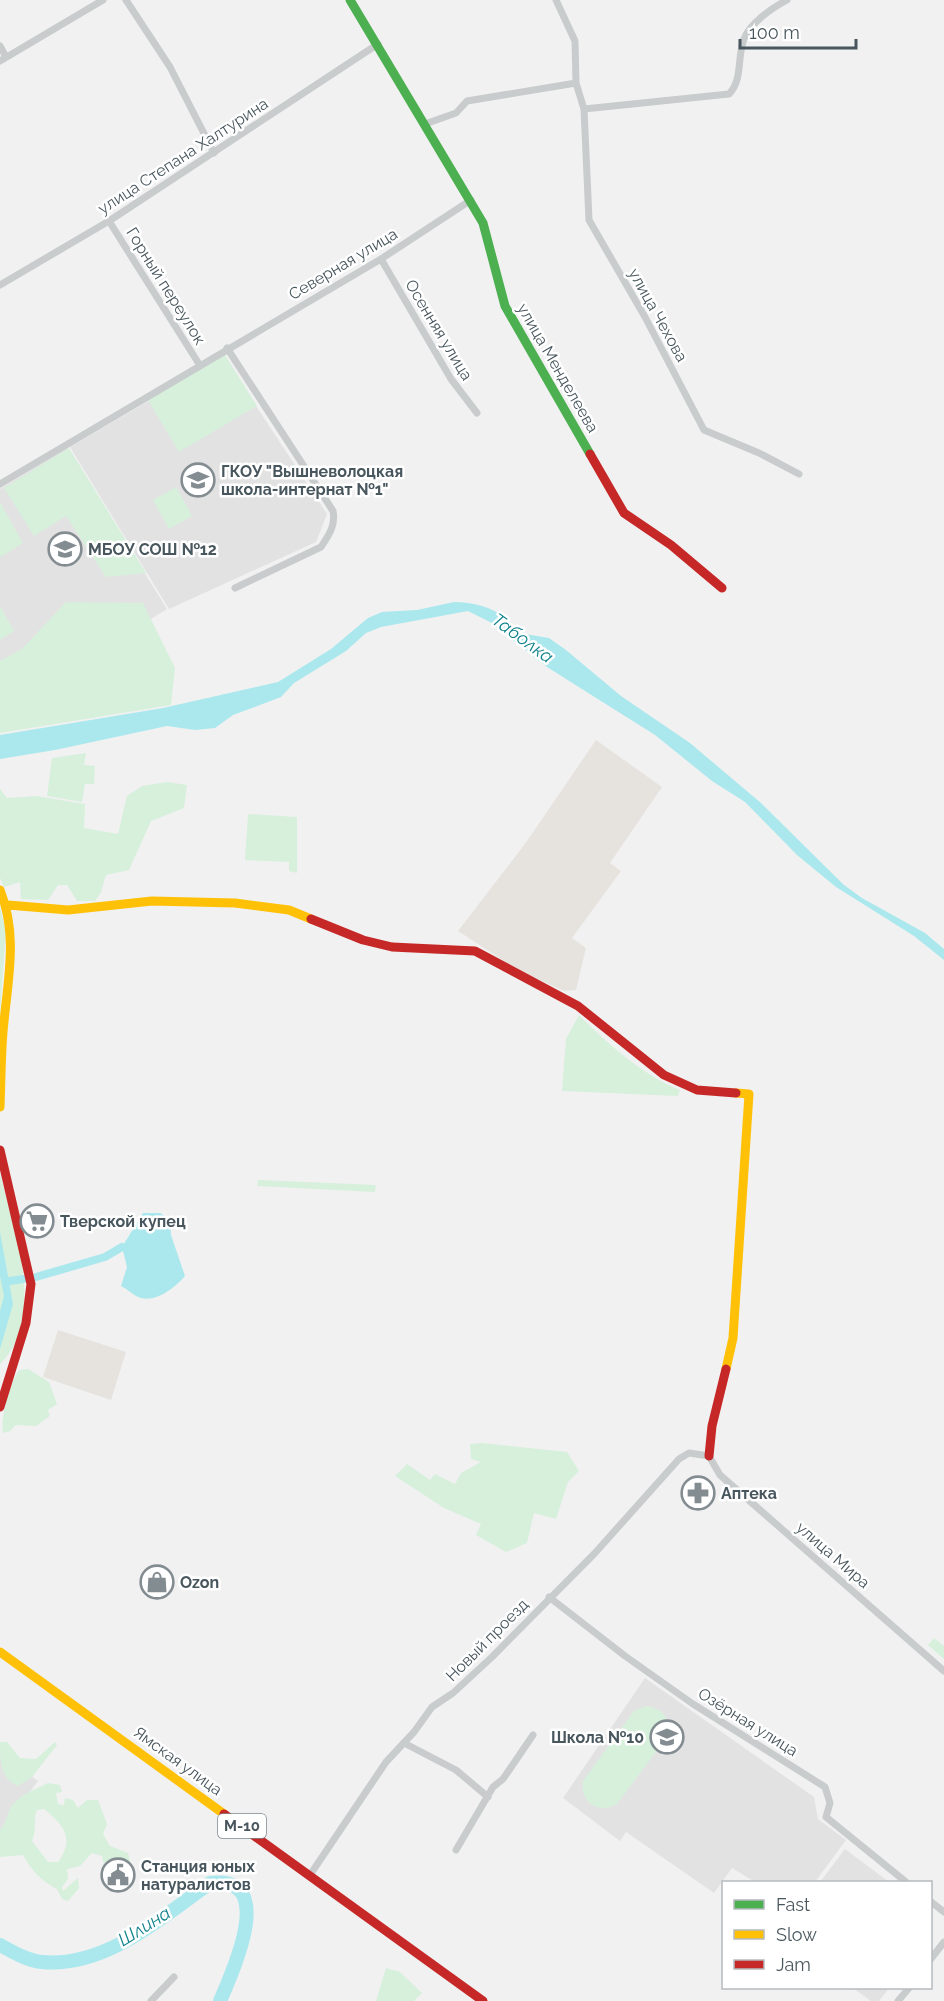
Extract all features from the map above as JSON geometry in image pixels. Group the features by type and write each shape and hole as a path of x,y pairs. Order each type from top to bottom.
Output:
{"main road":[{"name":"улица Менделеева","path":"350,0 471,200 483,223 505,306 624,513 671,545 722,588"},
{"path":"0,890 8,905 12,947 3,1036 0,1107"},
{"path":"8,905 68,910 152,902 235,903 289,910 363,940 392,947 475,951 578,1006 664,1076 697,1090 749,1094 733,1338 730,1361 709,1433 709,1456"},
{"path":"0,1150 31,1284 26,1323 0,1407"},
{"name":"Ямская улица","path":"0,1652 483,2001"}],"street":[{"path":"0,46 3,59 103,0"},
{"path":"126,0 170,67 214,153"},
{"name":"улица Чехова","path":"556,0 575,41 576,83 584,109 589,220 645,317 704,430 759,453 799,474"},
{"path":"584,109 729,94 733,90 743,40 753,26 787,0"},
{"name":"улица Степана Халтурина","path":"0,285 109,221 378,44"},
{"path":"425,123 456,113 467,101 576,83"},
{"name":"Северная улица","path":"0,484 199,364 381,259 471,200"},
{"name":"Горный переулок","path":"109,221 199,364"},
{"name":"Осенняя улица","path":"381,259 451,379 477,413"},
{"path":"227,348 333,511 334,517 330,534 321,547 234,588"},
{"name":"Новый проезд","path":"310,1875 386,1762 432,1707 453,1693 492,1657 595,1553 679,1459 689,1453 709,1456"},
{"name":"улица Мира","path":"709,1456 720,1475 944,1671"},
{"name":"Озёрная улица","path":"549,1597 625,1656 693,1704 825,1787 830,1803 826,1817 905,1881"},
{"path":"456,1850 488,1797 532,1735"},
{"path":"404,1743 456,1770 488,1797"},
{"path":"932,1903 944,1912"},
{"path":"932,1957 944,1942"},
{"path":"151,2001 174,1977"},
{"path":"898,2001 908,1989"}],"shaded area":[{"name":"ГКОУ \"Вышневолоцкая школа-интернат №1\"","path":"224,357 327,514 316,542 169,609 70,447"},
{"name":"МБОУ СОШ №12","path":"67,448 167,609 0,712 0,489"},
{"path":"596,740 662,787 610,863 621,871 572,938 586,948 576,990 564,991 518,970 458,931 525,844"},
{"path":"58,1330 126,1352 111,1400 43,1377"},
{"name":"Школа №10","path":"645,1678 814,1797 818,1819 846,1840 816,1881 753,1881 732,1868 714,1893 626,1832 620,1841 563,1798"},
{"path":"0,1752 38,1781 0,1831"},
{"path":"845,1849 888,1881 821,1881"},
{"path":"854,1989 888,1989 879,2001 871,2001"}],"green space":[{"path":"225,355 257,406 179,452 148,400"},
{"path":"69,448 146,573 106,577 66,516 34,536 4,488"},
{"path":"176,487 192,516 169,529 153,500"},
{"path":"0,502 23,543 0,557"},
{"path":"66,602 143,603 175,668 171,705 0,733 0,661 22,649"},
{"path":"0,606 14,631 0,640"},
{"path":"86,753 84,765 95,766 94,784 85,784 82,802 47,796 52,758"},
{"path":"167,782 187,785 184,808 151,821 129,870 106,875 101,892 95,901 77,901 67,885 58,885 48,900 21,899 20,882 4,887 0,878 0,789 7,798 36,796 85,804 84,828 118,834 127,796 142,786"},
{"path":"248,814 297,817 297,873 289,871 289,862 245,860"},
{"path":"0,908 6,929 0,1014"},
{"path":"579,1015 613,1047 639,1067 680,1090 678,1096 562,1091 566,1039"},
{"path":"0,1174 19,1246 24,1298 22,1323 14,1345 0,1364"},
{"path":"258,1180 376,1185 375,1192 257,1186"},
{"path":"28,1369 49,1382 57,1404 48,1410 50,1416 36,1426 16,1425 10,1431 3,1433 4,1410 9,1390 20,1370"},
{"path":"482,1443 567,1452 579,1471 568,1482 556,1519 534,1513 527,1543 506,1552 476,1535 481,1524 444,1508 395,1476 407,1464 430,1480 435,1474 455,1484 461,1473 481,1462 471,1459 470,1444"},
{"path":"934,1638 944,1646 944,1659 928,1645"},
{"path":"647,1706 653,1707 665,1716 668,1725 667,1737 617,1804 603,1808 592,1805 584,1795 583,1781 634,1711"},
{"path":"0,1742 7,1742 20,1758 36,1759 55,1742 57,1745 32,1777 18,1786 4,1774"},
{"path":"48,1783 60,1785 62,1792 56,1793 58,1804 64,1805 65,1798 73,1800 78,1808 87,1800 98,1800 107,1824 103,1834 110,1846 128,1853 131,1865 114,1867 103,1862 102,1856 92,1853 80,1866 67,1869 68,1879 62,1887 63,1891 78,1878 79,1888 68,1901 62,1899 57,1889 37,1875 23,1855 0,1857 0,1830 11,1807 23,1796","holes":["44,1809 57,1821 65,1833 66,1846 58,1862 48,1862 32,1841 37,1810"]},
{"path":"386,1968 400,1972 422,1993 414,2001 376,2001"}],"water":[{"name":"Таболка","path":"454,602 489,608 509,620 519,633 549,638 566,650 621,696 690,743 761,803 844,885 862,898 925,933 944,949 944,960 914,936 836,887 797,855 745,802 712,781 655,735 547,667 490,622 468,611 381,627 366,633 346,651 294,683 281,697 233,715 215,728 195,730 167,726 55,750 0,759 0,735 163,708 278,682 331,649 368,618 382,612 417,610"},
{"path":"143,1213 160,1213 170,1219 171,1235 185,1276 164,1294 144,1299 121,1286 127,1267 122,1247"},
{"path":"0,1232 13,1304 0,1349 0,1311 4,1296 0,1276"}],"waterway":[{"path":"36,1277 105,1257 122,1247"},
{"path":"10,1281 23,1279"},
{"name":"Шлина","path":"0,1945 26,1958 42,1962 65,1962 88,1957 132,1938 210,1883 230,1884 242,1893 246,1908 245,1927 233,1969 220,2001"}],"traffic: fast":[{"path":"350,0 483,223 505,306 590,454"}],"traffic: slow":[{"path":"0,890 6,908 10,943 9,978 2,1041 0,1107"},
{"path":"8,905 68,910 152,901 235,903 289,910 311,919"},
{"path":"726,1369 733,1338 749,1094 736,1093"},
{"path":"0,1652 224,1814"}],"traffic: jam":[{"path":"590,454 624,513 671,545 722,588"},
{"path":"311,919 363,940 392,947 475,951 578,1006 664,1075 697,1090 736,1093"},
{"path":"0,1150 31,1284 26,1323 0,1407"},
{"path":"709,1456 712,1426 726,1369"},
{"path":"224,1814 483,2001"}],"place":[{"name":"ГКОУ \"Вышневолоцкая школа-интернат №1\"","path":"198,480"},
{"name":"МБОУ СОШ №12","path":"65,549"},
{"name":"Тверской купец","path":"37,1221"},
{"name":"Аптека","path":"698,1493"},
{"name":"Ozon","path":"157,1582"},
{"name":"Школа №10","path":"667,1737"},
{"name":"Станция юных натуралистов","path":"118,1875"}]}
